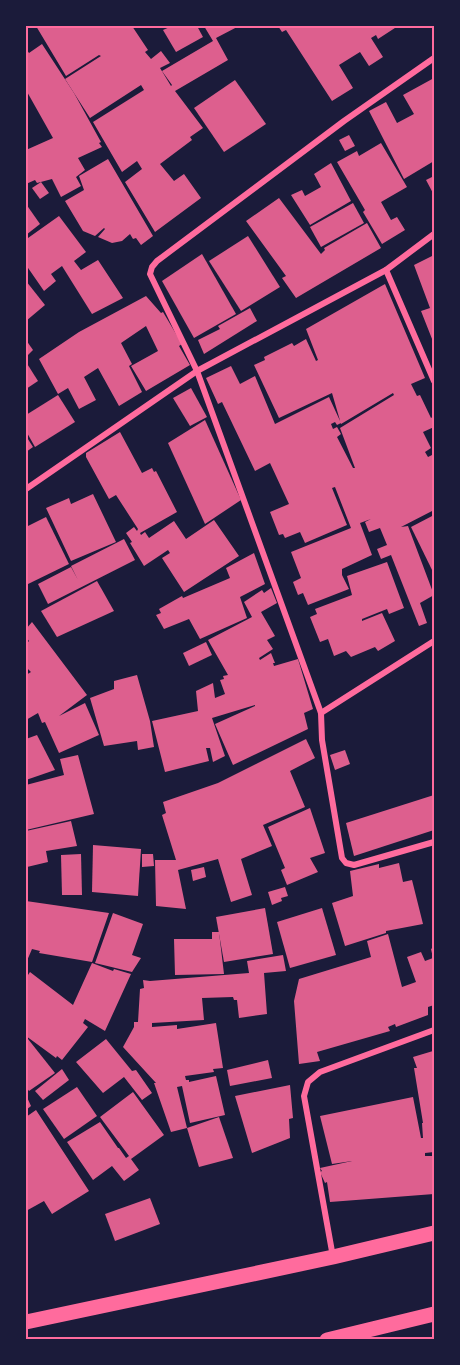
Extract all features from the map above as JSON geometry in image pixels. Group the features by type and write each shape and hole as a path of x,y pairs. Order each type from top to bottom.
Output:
{"main road":[{"path":"26,1322 435,1233"},
{"path":"327,1340 435,1314"}],"street":[{"path":"435,58 335,128 157,261 150,274 197,371 321,712 322,740 342,858 346,863 354,865 435,842"},
{"path":"26,489 197,371 386,270 435,234"},
{"path":"386,270 435,381"},
{"path":"321,712 435,641"},
{"path":"333,1257 304,1096 308,1082 320,1072 435,1030"}],"building":[{"path":"36,26 132,26 148,50 145,52 151,59 161,51 170,63 160,68 171,86 162,71 213,41 204,26 239,26 216,38 228,60 175,91 203,128 190,137 192,140 160,164 174,181 184,174 201,198 155,232 125,182 142,169 137,161 122,172 93,122 144,90 141,85 90,118 65,79 101,56 99,55 66,76"},
{"path":"172,26 197,26 203,37 176,52 163,30"},
{"path":"278,26 398,26 378,39 376,35 371,38 383,57 369,66 360,52 339,65 353,88 332,101 286,30 282,32"},
{"path":"42,44 74,93 102,147 78,158 85,170 76,177 81,186 61,197 52,179 37,183 35,180 26,184 26,150 53,138 26,90 26,49 29,53"},
{"path":"434,78 434,161 404,179 369,111 386,102 397,123 414,114 403,95"},
{"path":"235,80 266,124 224,152 194,108"},
{"path":"349,135 355,146 345,151 339,140"},
{"path":"381,143 407,187 381,202 391,220 397,217 405,230 382,244 337,162 357,151 359,156"},
{"path":"108,159 153,236 141,245 130,234 122,241 112,243 98,237 104,228 95,236 83,231 65,201 84,190 79,176"},
{"path":"331,163 351,201 310,225 291,195 302,190 305,196 321,187 314,174"},
{"path":"434,176 434,195 426,180"},
{"path":"41,182 49,193 40,199 32,188"},
{"path":"279,198 321,254 324,248 367,223 381,248 296,298 282,278 286,276 246,221"},
{"path":"353,203 364,223 321,247 310,227"},
{"path":"26,204 40,224 26,235"},
{"path":"59,216 86,252 74,261 81,270 98,260 123,298 92,314 62,266 51,274 56,281 44,291 26,265 26,235 28,238"},
{"path":"248,236 280,287 241,311 209,261"},
{"path":"202,254 236,314 194,338 162,281"},
{"path":"434,255 434,344 421,311 430,308 414,265"},
{"path":"26,281 45,305 26,321"},
{"path":"385,284 425,378 411,384 417,396 420,395 431,418 434,416 434,427 423,432 431,448 425,452 428,457 434,454 434,510 401,527 408,526 434,595 420,603 427,623 419,626 391,555 381,559 377,549 387,545 380,528 369,532 365,522 371,519 360,523 372,555 342,569 342,575 349,589 308,605 303,593 298,595 293,582 301,578 291,552 351,528 335,487 332,488 347,525 305,543 300,532 285,538 283,534 279,535 270,512 289,504 270,463 255,471 222,402 218,404 206,378 231,366 240,384 255,376 275,424 329,397 340,421 332,393 279,418 254,365 265,360 264,357 292,343 294,346 306,339 316,361 318,360 306,329","holes":["393,393 394,395 340,428 355,468 337,437 341,434 337,427 333,429 331,424 341,424"]},
{"path":"146,296 161,313 163,312 182,344 179,346 190,365 146,391 131,366 158,351 146,326 121,343 132,364 129,366 142,392 119,406 98,368 84,377 96,400 79,409 68,388 58,394 39,359 79,332"},
{"path":"250,308 257,321 204,354 198,340 220,329 218,326"},
{"path":"26,340 33,350 26,357"},
{"path":"26,362 38,381 26,389"},
{"path":"191,388 207,417 190,426 173,398"},
{"path":"58,395 75,422 35,447 26,431 26,415"},
{"path":"205,420 241,500 205,524 168,443"},
{"path":"120,432 142,473 152,468 154,472 156,471 177,512 140,533 141,535 145,532 149,538 174,521 186,539 214,520 239,556 184,592 162,558 170,553 168,550 144,566 126,533 134,527 137,531 138,529 116,495 109,499 86,457 86,453"},
{"path":"26,436 33,447 26,452"},
{"path":"93,494 116,542 71,561 46,508 69,498 71,504"},
{"path":"434,515 434,574 411,527"},
{"path":"46,517 69,564 26,585 26,527"},
{"path":"124,539 135,560 48,604 38,584 71,567 78,580 71,566"},
{"path":"254,553 265,584 240,597 247,618 200,639 189,619 164,629 156,615 161,613 159,609 182,596 183,598 230,578 226,568"},
{"path":"387,562 404,608 389,614 387,609 362,619 362,621 382,613 395,641 378,651 375,647 351,657 346,651 334,656 328,639 320,642 310,617 317,614 315,609 352,595 347,576"},
{"path":"97,581 114,611 57,637 41,611"},
{"path":"271,588 277,603 261,612 275,636 267,640 273,649 259,658 260,660 271,653 274,666 298,659 313,709 304,713 308,729 233,765 215,724 255,705 212,718 225,756 213,762 210,748 206,748 209,761 165,772 152,721 198,711 196,691 213,683 215,698 225,694 220,680 224,679 223,676 228,675 208,640 252,617 244,602 262,590 264,593"},
{"path":"32,622 87,695 59,716 85,703 99,735 59,753 45,722 42,723 38,713 26,720 26,675 31,672 26,667 26,644 29,641 26,637 26,629"},
{"path":"206,642 212,655 189,666 183,653"},
{"path":"137,675 150,721 154,747 138,750 137,741 104,746 90,698 114,689 114,681"},
{"path":"37,735 55,770 26,780 26,739"},
{"path":"306,739 315,758 290,771 305,807 263,825 272,846 241,859 252,895 231,902 218,859 178,870 186,909 156,906 155,860 176,860 162,815 166,813 163,802 218,783"},
{"path":"345,750 350,764 335,770 330,755"},
{"path":"78,755 94,814 26,830 26,785 64,775 60,759"},
{"path":"434,795 434,830 354,856 346,823"},
{"path":"310,808 325,853 310,858 318,872 287,885 281,870 285,868 268,827"},
{"path":"71,821 77,846 46,851 48,862 27,867 26,831"},
{"path":"93,845 141,849 138,896 92,892"},
{"path":"81,854 82,895 62,895 61,855"},
{"path":"142,854 153,854 154,866 142,867"},
{"path":"399,863 403,882 412,880 423,924 386,931 386,933 345,946 332,903 353,896 350,871 379,864 379,868"},
{"path":"204,867 206,877 193,881 191,870"},
{"path":"285,887 288,896 272,905 268,892"},
{"path":"26,901 109,913 92,962 39,953 40,951 32,949 26,963"},
{"path":"265,908 273,954 224,962 216,917"},
{"path":"322,908 336,955 290,968 277,922"},
{"path":"113,913 143,924 132,955 141,958 132,972 95,963"},
{"path":"212,932 219,932 224,974 175,975 174,939 212,939"},
{"path":"388,934 402,987 416,982 407,957 421,952 425,961 433,958 431,949 434,947 434,1005 428,1007 428,1015 396,1027 395,1024 388,1027 390,1031 317,1052 320,1061 299,1064 294,1001 299,979 371,957 367,941"},
{"path":"283,955 286,971 264,973 267,1014 239,1018 237,1000 233,997 202,998 204,1020 152,1023 152,1027 177,1025 177,1029 216,1023 223,1068 213,1069 214,1072 185,1076 189,1082 216,1076 225,1115 190,1123 182,1086 177,1087 187,1128 171,1132 154,1083 156,1083 123,1047 134,1027 134,1022 138,1022 140,989 144,988 143,980 249,973 247,961"},
{"path":"92,963 113,971 114,969 131,974 105,1031 85,1019 83,1023 88,1027 62,1060 57,1056 56,1058 26,1036 26,978 30,972 73,1005"},
{"path":"28,1039 55,1073 29,1091 26,1087 26,1041"},
{"path":"106,1039 132,1071 136,1070 152,1093 142,1100 124,1077 103,1093 76,1062"},
{"path":"433,1051 434,1152 425,1153 425,1156 434,1156 434,1194 330,1202 327,1182 325,1183 320,1168 352,1161 332,1164 320,1116 413,1097 421,1138 423,1138 423,1123 414,1068 417,1068 413,1057"},
{"path":"268,1060 272,1078 230,1086 227,1070"},
{"path":"62,1069 69,1080 43,1100 35,1091"},
{"path":"290,1085 293,1118 289,1119 290,1138 252,1153 235,1096"},
{"path":"77,1087 97,1116 64,1139 43,1109"},
{"path":"133,1092 164,1135 131,1159 139,1170 124,1181 112,1166 93,1180 67,1142 100,1122 126,1158 129,1156 100,1117"},
{"path":"26,1095 31,1106 26,1110"},
{"path":"36,1110 89,1191 52,1214 44,1201 26,1211 26,1117"},
{"path":"219,1117 233,1158 199,1167 187,1128"},
{"path":"150,1198 160,1224 115,1241 105,1214"}]}
